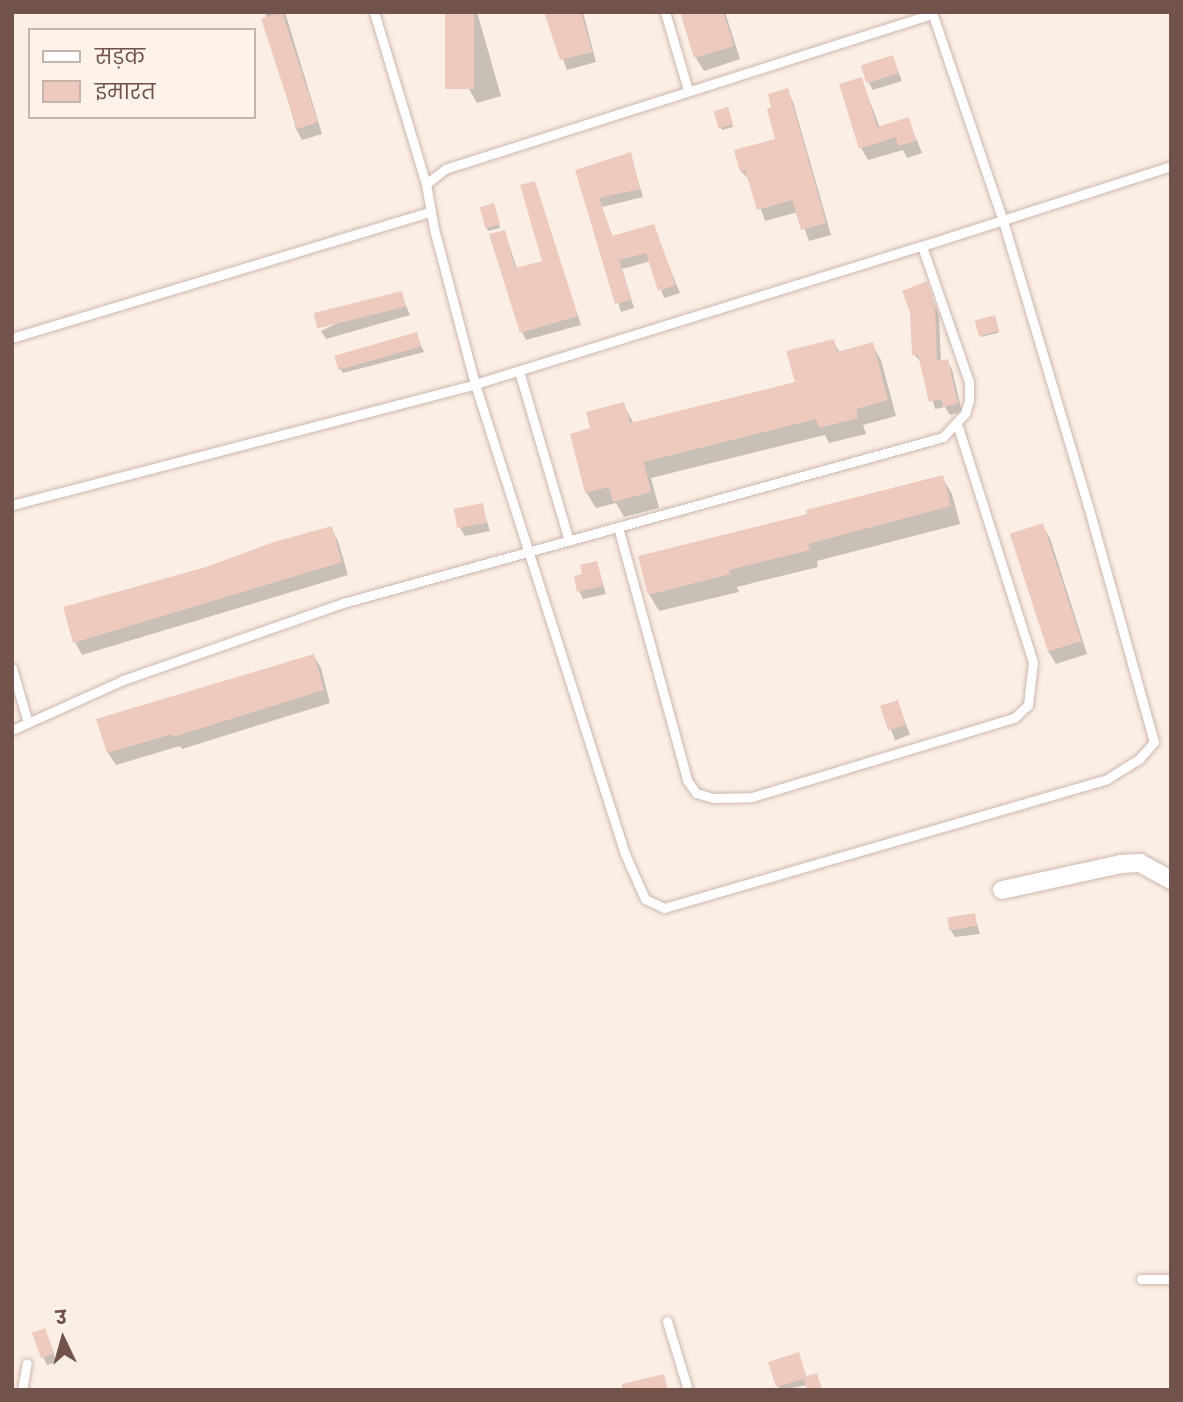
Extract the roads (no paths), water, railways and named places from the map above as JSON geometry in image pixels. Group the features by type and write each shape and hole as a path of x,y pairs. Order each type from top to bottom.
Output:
{"street":[{"path":"1002,890 1121,864 1140,863 1171,880"}],"lane":[{"path":"374,12 426,184 430,212 475,384 625,854 645,899 664,908 1107,779 1140,758 1154,742 1088,506 1003,221 932,13 445,169 426,184"},
{"path":"664,12 688,90"},
{"path":"12,505 475,384 1003,221 1171,166"},
{"path":"12,338 430,212"},
{"path":"12,730 123,680 343,603 943,437 957,425 970,401 969,382 922,246"},
{"path":"519,371 569,541"},
{"path":"618,527 687,780 696,793 713,798 752,797 1014,718 1028,705 1033,662 957,425"},
{"path":"12,668 28,723"},
{"path":"1141,1279 1171,1279"},
{"path":"667,1321 688,1390"},
{"path":"22,1390 27,1363"}]}
